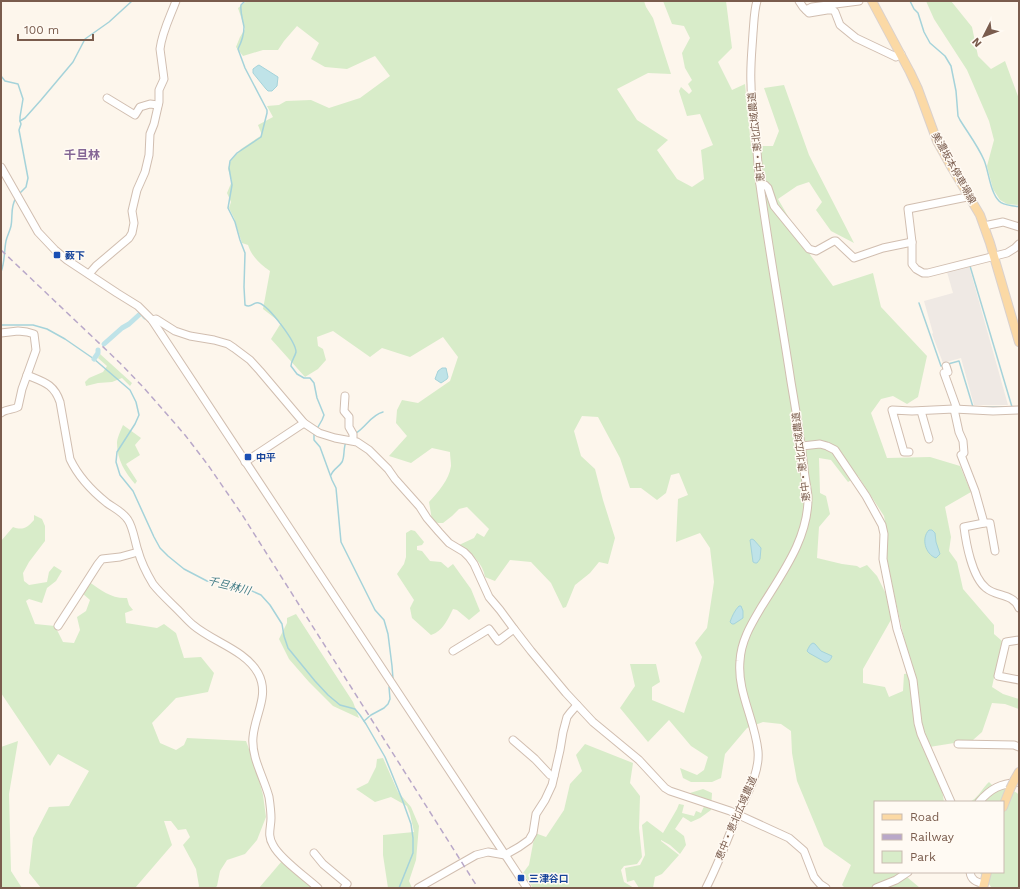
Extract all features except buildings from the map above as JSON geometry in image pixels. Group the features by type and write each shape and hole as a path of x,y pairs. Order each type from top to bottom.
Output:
{"main road":[{"name":"美濃坂本停車場線","path":"872,1 918,89 937,140 975,206 984,226 1019,342"},
{"path":"1004,804 1010,789 1018,778"},
{"path":"983,886 987,873"}],"street":[{"path":"89,274 96,266 129,238 132,233 134,223 132,211 137,190 145,172 149,155 150,134 158,105 159,90 164,79 160,49 163,35 176,1"},
{"name":"恵中・恵北広域農道","path":"706,888 757,768 759,753 755,732 746,704 739,673 743,644 756,616 787,566 802,534 808,497 802,446 760,183 750,63 754,16 757,1"},
{"path":"799,1 809,13 833,10 840,25 856,38 896,57 901,54"},
{"path":"806,10 812,7 859,1"},
{"path":"107,98 135,115 140,107 150,104 158,105"},
{"path":"1,167 38,232 55,250 67,260 138,306 152,320 527,888"},
{"path":"760,183 768,188 774,206 809,249 816,251 834,240 854,258 882,248 912,242"},
{"path":"969,196 908,209 912,242 912,264 916,269 923,273 928,273 994,256 1012,250 1019,244"},
{"path":"984,226 1003,222 1019,227"},
{"path":"152,320 156,319 175,331 190,336 228,344 250,360 304,423 319,433 335,438 353,440 362,444 380,460 420,507 438,532 449,543 464,552 469,557 490,597 514,629 558,683 594,722 639,760 665,788 730,811 789,838 806,854 814,877 826,888"},
{"path":"1,333 18,331 34,334 36,350 22,389 18,407 14,410 1,412"},
{"path":"946,366 948,372 944,373 956,409 959,432 963,441 964,452 960,455 975,491 984,523"},
{"path":"27,375 47,384 58,394 70,459 78,473 88,485 106,502 126,516 130,522 138,552 153,583 193,625 205,634 241,654 249,660 258,672 263,688 263,695 253,730 252,744 269,798 271,818 269,837 279,854 318,888"},
{"path":"345,396 344,411 349,417 349,427 353,434 353,440"},
{"path":"910,452 904,452 892,410 1019,410"},
{"path":"922,411 930,439"},
{"path":"246,462 304,423"},
{"path":"802,446 820,444 835,450 866,496 882,525 884,534 883,559 897,629 913,680 918,723 921,734 951,801"},
{"path":"995,552 990,523 964,527 977,577 985,588 998,594 1010,597 1016,602 1019,608"},
{"path":"58,626 102,559 120,558 138,552"},
{"path":"453,652 489,629 498,641 514,629"},
{"path":"1019,640 1006,642 998,676 1019,680"},
{"path":"418,888 476,855 488,852 505,855 529,840 533,833 536,814 552,785 567,717 577,705"},
{"path":"513,740 535,759 550,775 554,776"},
{"path":"958,744 1014,745 1019,747"},
{"path":"980,801 987,793 996,787 1018,778"},
{"path":"314,854 323,864 347,884 344,888"},
{"path":"876,888 896,880 906,873"},
{"path":"970,873 973,880 983,886"}],"shaded area":[{"path":"969,266 1008,405 974,405 961,358 943,363 932,334 933,333 924,301 953,293 947,272"}],"green space":[{"path":"247,1 644,1 653,18 671,74 648,73 617,89 637,120 668,140 657,150 677,179 692,187 704,179 701,150 713,145 700,114 687,116 679,91 681,87 689,94 692,91 688,84 692,80 685,68 682,53 690,38 684,26 672,24 663,1 726,1 732,48 718,62 732,90 745,84 751,146 773,146 779,131 764,88 784,85 809,155 854,243 831,231 816,210 822,202 809,182 797,186 778,199 811,256 833,286 873,273 881,307 927,356 918,397 907,404 893,396 881,399 871,413 887,458 930,457 960,466 971,492 945,507 951,537 949,551 957,562 963,589 994,625 994,634 1002,641 992,687 1003,694 1019,699 1019,709 1005,704 992,703 982,732 973,740 923,748 942,789 944,801 874,801 874,873 902,873 920,888 845,888 842,885 851,865 824,846 797,781 792,753 791,731 781,724 763,722 747,728 725,754 721,778 712,782 691,782 683,778 680,768 697,775 704,770 708,757 691,746 669,720 648,742 620,708 635,686 630,664 656,664 660,682 652,687 652,700 684,713 702,657 695,643 707,628 714,582 710,548 700,533 676,542 678,499 688,495 679,473 671,475 666,493 657,500 641,488 630,488 620,458 598,417 582,416 574,431 581,456 595,469 615,538 608,564 599,562 590,573 575,585 566,607 563,608 551,583 531,562 510,560 495,581 485,577 482,567 476,559 459,545 474,538 477,533 484,537 489,529 467,507 459,509 443,523 438,523 432,520 429,502 443,486 448,476 451,466 450,452 432,448 411,463 389,456 407,436 396,423 397,410 402,400 418,403 450,381 458,357 443,337 410,357 382,348 370,357 333,331 317,337 318,346 323,349 326,360 318,369 305,377 271,339 281,323 263,309 270,271 257,260 248,245 242,243 234,218 229,208 231,202 227,193 232,181 228,169 230,162 241,149 262,135 258,125 273,117 267,106 279,105 286,101 311,100 329,108 360,98 390,76 375,56 347,69 325,67 311,59 319,43 297,26 278,50 263,50 243,56 236,47 245,29 238,8","holes":["819,458 831,460 848,482 858,476 884,516 888,538 886,559 912,673 904,674 903,691 889,697 885,687 863,683 863,669 892,618 887,596 877,576 867,565 860,568 857,566 817,558 819,527 830,514 826,496 820,493"]},
{"path":"926,1 951,1 972,27 978,56 991,69 1005,61 1019,99 1019,205 1007,204 1000,200 993,189 987,166 994,140 989,121 967,70 934,19"},
{"path":"100,354 132,383 130,386 122,378 112,382 86,386 85,382 89,378 103,372 107,366 98,358"},
{"path":"123,425 141,438 135,445 140,455 126,464 137,481 135,484 125,470 118,455 117,441"},
{"path":"34,515 42,519 45,526 45,541 29,562 23,573 24,581 29,585 47,582 49,572 54,566 62,571 56,581 47,588 42,603 29,599 26,601 35,624 55,626 63,642 74,643 80,630 77,617 86,611 90,600 82,593 89,582 102,591 116,597 127,598 129,605 133,610 125,613 126,623 157,628 164,624 176,633 184,658 201,657 214,673 208,692 176,698 152,723 160,743 176,750 184,745 187,738 246,741 255,765 263,795 266,817 257,840 245,854 227,860 220,871 217,886 215,888 198,888 199,886 196,869 183,845 190,837 186,829 178,830 171,821 164,821 172,845 135,888 41,888 29,873 33,838 49,807 69,806 89,771 58,754 50,766 1,693 1,541 13,527 20,529 30,525 34,520"},
{"path":"411,530 415,531 424,542 422,545 417,546 417,550 422,551 430,561 441,562 448,568 453,564 471,589 480,611 469,620 457,610 453,609 442,628 431,635 412,618 410,608 414,600 397,574 404,564 406,557 406,533"},
{"path":"296,614 353,702 359,718 333,706 289,659 279,639 287,623 287,618"},
{"path":"18,741 9,794 11,871 22,888 1,888 1,747"},
{"path":"585,744 633,763 630,783 640,796 639,828 642,857 637,864 624,866 621,870 624,882 634,888 533,888 523,873 529,865 535,833 546,837 564,810 570,784 582,771 576,755"},
{"path":"383,758 398,792 411,807 419,826 416,860 409,881 412,888 388,888 383,855 383,835 414,832 407,806 391,797 375,802 356,789 368,783 376,767 377,759"},
{"path":"989,782 996,789 1007,787 1019,795 1019,888 992,888 980,873 1004,873 1004,801 972,801"},
{"path":"703,789 712,793 711,810 700,818 691,822 683,817 675,829 684,836 686,845 680,854 670,845 661,840 679,855 662,874 655,877 653,888 639,888 634,880 627,882 625,868 640,865 645,855 642,825 647,821 663,833 679,804 684,805 682,813 694,816 696,811 701,813 706,802 689,797 690,793"},
{"path":"282,861 314,888 259,888"}],"water":[{"path":"259,65 278,77 277,86 272,91 268,91 253,73 253,69"},
{"path":"442,368 446,368 448,377 441,383 435,379 438,371"},
{"path":"929,530 932,530 935,533 940,554 936,558 929,553 925,546 925,537"},
{"path":"752,539 761,548 760,559 757,563 753,562 750,540"},
{"path":"739,606 741,606 743,611 743,618 732,624 730,622"},
{"path":"813,643 821,651 832,656 829,661 825,662 807,651"}],"waterway":[{"path":"20,193 26,187 28,178 19,130 21,124 20,121 25,118 73,62 85,39 109,22 132,1"},
{"path":"245,1 241,5 244,30 238,49 245,68 267,110 267,113 261,137 237,153 230,161 229,168 232,185 228,208 235,222 245,253 245,305 251,306 255,303 259,303 263,306 275,317 292,341 296,352 291,366 297,374 304,378 310,378 314,383 317,398 324,415 318,427"},
{"path":"910,1 918,13 924,32 930,43 945,56 951,66 956,91 958,116 982,155 996,197 1003,204 1019,207"},
{"path":"1,76 5,81 18,84 23,99 20,121"},
{"path":"1,272 6,241 11,226 12,208 16,198"},
{"path":"970,266 1012,407"},
{"path":"919,303 941,366 944,365"},
{"path":"104,344 140,314 142,313 145,317"},
{"name":"千旦林川","path":"1,325 33,325 47,329 65,339 94,359 130,390 136,402 139,415 117,452 116,462 120,475 133,491 160,548 184,569 207,581 243,587 261,595 270,605 282,624 288,648 315,681 340,705 355,709 360,715 385,757 411,824 413,853 399,888"},
{"path":"94,359 98,353 98,350"},
{"path":"948,364 959,361 973,407"},
{"path":"982,407 1006,407"},
{"path":"356,433 372,418 383,412"},
{"path":"314,433 314,440 320,447 336,488 341,542 375,610 384,620 388,634 393,679"},
{"path":"331,475 342,462 346,442"},
{"path":"364,721 388,704 390,699 389,687"}],"railway":[{"path":"1,250 120,363 185,435 208,465 241,513 478,888"}],"place":[{"name":"薮下","path":"57,255"},
{"name":"中平","path":"248,457"},
{"name":"三津谷口","path":"521,878"}],"district":[{"name":"千旦林","path":"82,155"}]}
